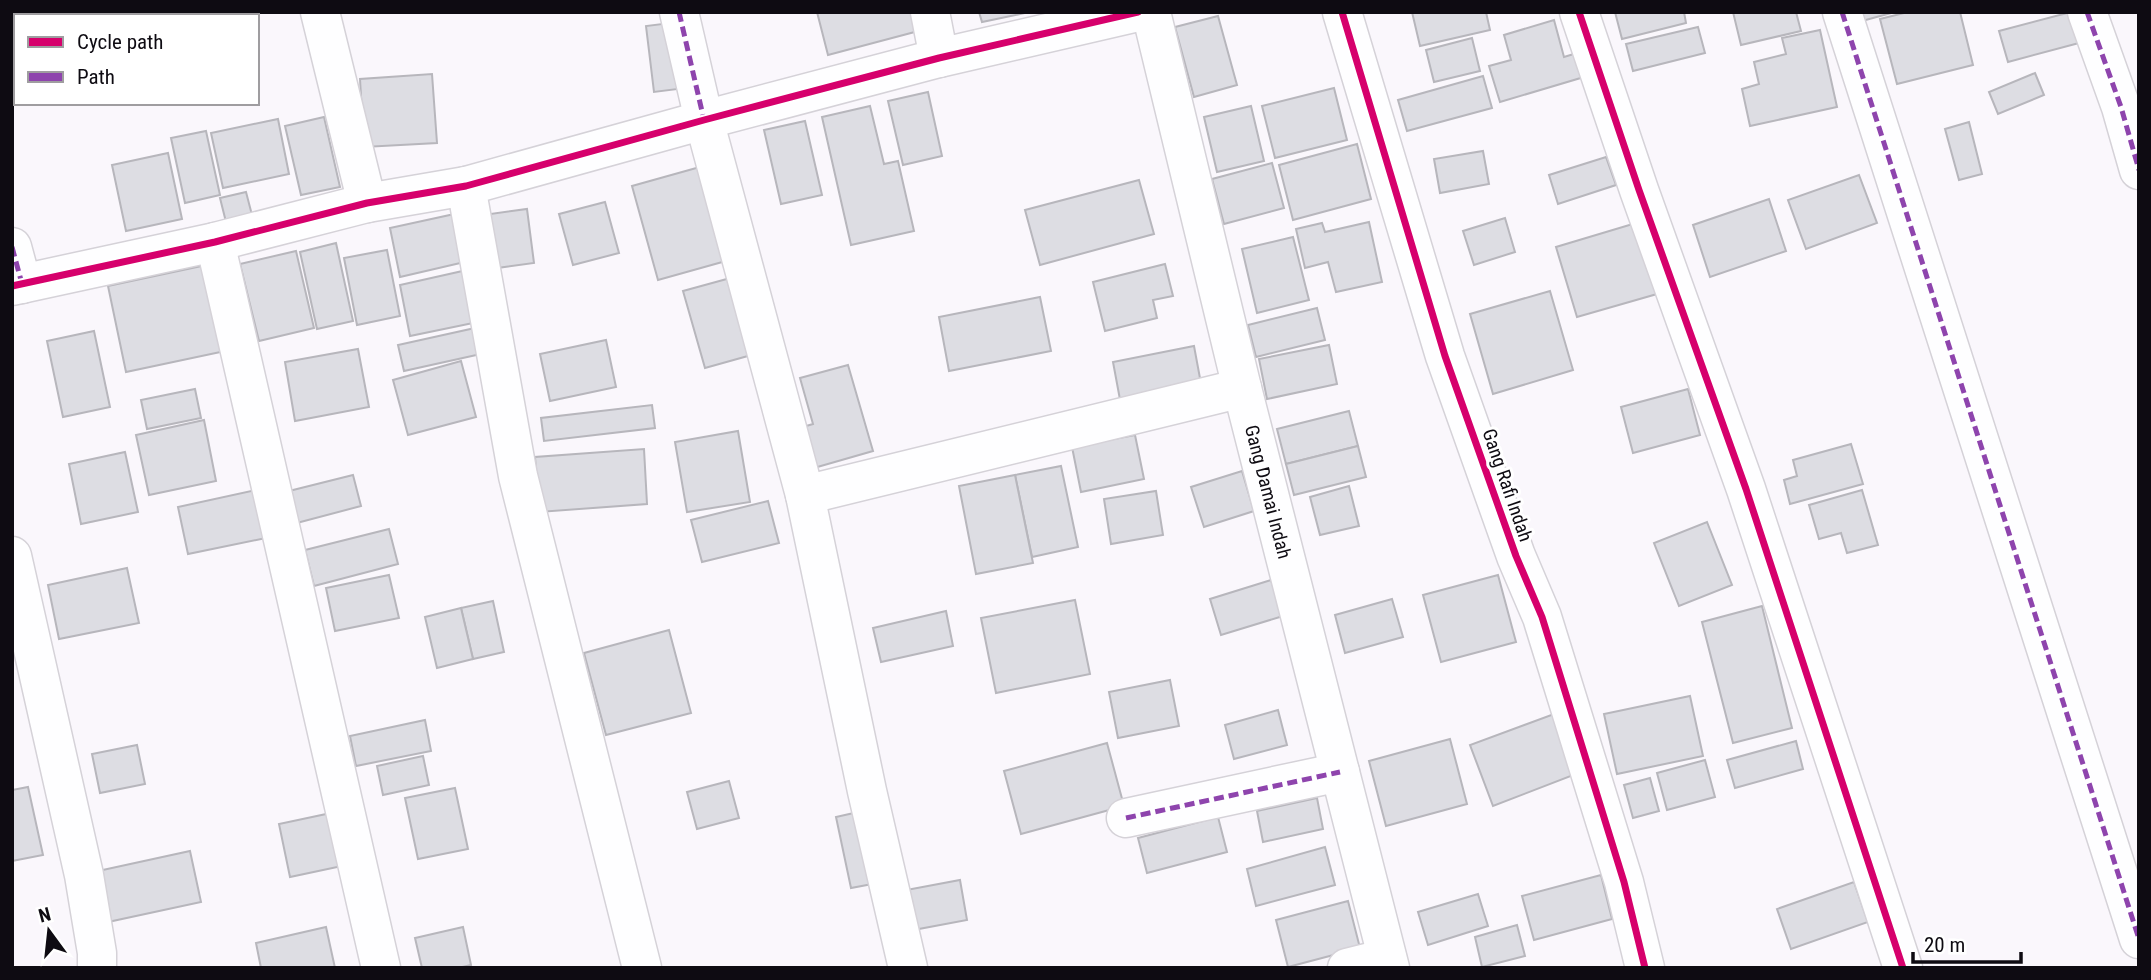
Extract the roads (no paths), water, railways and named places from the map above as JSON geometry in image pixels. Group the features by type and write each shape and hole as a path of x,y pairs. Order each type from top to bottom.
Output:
{"street":[{"path":"320,12 366,203"},
{"path":"679,12 704,120 804,495 908,968"},
{"path":"930,12 939,58"},
{"path":"12,247 17,285 215,242 366,203 466,186 939,58 1138,12"},
{"name":"Gang Damai Indah","path":"1151,12 1242,388 1389,963"},
{"name":"Gang Rafi Indah","path":"1342,12 1445,356 1516,556 1542,617 1624,882 1646,968"},
{"path":"1579,12 1639,190 1746,489 1903,968"},
{"path":"1842,12 2139,939"},
{"path":"2087,12 2121,107 2139,170"},
{"path":"466,186 519,476 642,968"},
{"path":"215,242 381,968"},
{"path":"804,495 1242,388"},
{"path":"12,556 84,875 97,968"},
{"path":"1126,818 1340,772"},
{"path":"1347,968 1389,963"}]}
